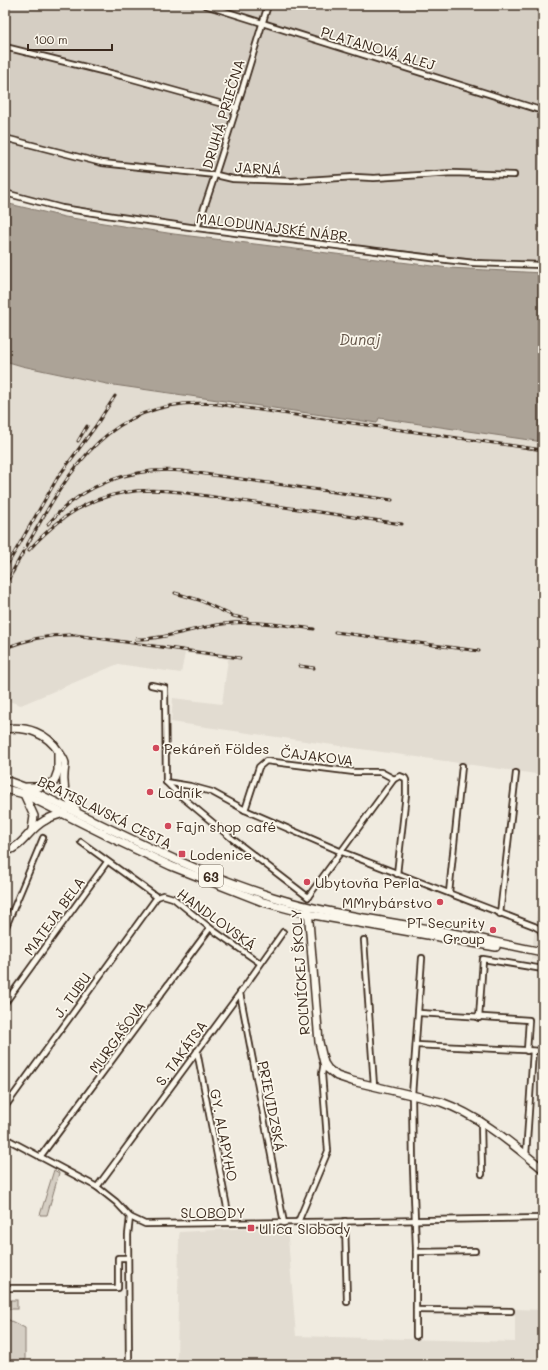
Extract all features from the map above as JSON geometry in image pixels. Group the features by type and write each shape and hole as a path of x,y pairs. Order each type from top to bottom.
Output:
{"main road":[{"path":"5,729 22,728 37,733 52,742 65,762 63,784 70,804 82,814"},
{"path":"32,830 34,816 24,790 54,782 58,771 58,751"},
{"name":"BRATISLAVSKÁ CESTA","path":"5,780 137,851 206,881 263,902 435,930 543,953"},
{"name":"BRATISLAVSKÁ CESTA","path":"5,789 24,790 82,814 156,852 211,876 308,910"},
{"path":"5,853 14,849 43,821 64,813"},
{"name":"ROĽNÍCKEJ ŠKOLY","path":"308,910 319,1042 321,1056 324,1063"},
{"path":"324,1063 328,1069 337,1076 455,1107 481,1121 543,1169"}],"street":[{"name":"PLATANOVÁ ALEJ","path":"205,5 543,112"},
{"name":"DRUHÁ PRIEČNA","path":"197,228 216,175 268,5"},
{"path":"5,47 122,76 237,108"},
{"name":"JARNÁ","path":"5,138 102,163 216,175 233,179 292,180 354,177 374,178 452,173 514,175"},
{"name":"MALODUNAJSKÉ NÁBR.","path":"5,193 62,208 197,228 474,263 543,265"},
{"path":"151,685 165,688 166,782 212,792 245,810 342,852 529,924 541,930 542,935"},
{"name":"ČAJAKOVA","path":"245,810 259,767 266,761 354,772 381,772 394,779"},
{"path":"449,893 462,766"},
{"path":"500,914 516,773"},
{"path":"308,897 394,779 398,776 402,776 406,780 406,794 397,874"},
{"name":"ROĽNÍCKEJ ŠKOLY","path":"166,782 230,837 308,897 308,910"},
{"path":"5,929 43,838"},
{"name":"HANDLOVSKÁ","path":"81,842 157,897 163,895 173,898 210,928 260,963"},
{"name":"MATEJA BELA","path":"5,1003 107,862"},
{"name":"J. TUBU","path":"5,1107 157,897"},
{"name":"MURGAŠOVA","path":"40,1157 210,928"},
{"name":"S. TAKÁTSA","path":"97,1188 240,993 282,932"},
{"path":"364,940 374,1086"},
{"path":"416,1336 416,1252 412,1095 422,958"},
{"path":"479,1018 483,960 543,969"},
{"name":"PRIEVIDZSKÁ","path":"240,993 284,1223"},
{"path":"419,1013 479,1018 530,1020 527,1051"},
{"path":"416,1045 543,1051"},
{"name":"GY. ALAPYHO","path":"197,1051 230,1223"},
{"path":"526,1155 533,1051"},
{"path":"298,1222 328,1152 322,1074 324,1063"},
{"path":"481,1121 482,1174"},
{"name":"SLOBODY","path":"5,1138 97,1188 116,1202 130,1217 145,1224 543,1218"},
{"path":"128,1365 128,1225 130,1217"},
{"path":"345,1221 347,1302"},
{"path":"416,1252 475,1251"},
{"path":"5,1288 118,1288 118,1258 128,1258"},
{"path":"416,1310 511,1311"}],"shaded area":[{"path":"5,5 543,5 543,263 488,261 203,227 71,208 5,191"},
{"path":"5,361 107,384 377,423 379,418 543,442 543,775 171,722 173,698 222,704 228,659 185,653 181,673 118,664 21,705 5,700"},
{"path":"541,881 543,882 543,961 531,959"},
{"path":"54,1170 59,1173 47,1215 40,1215"},
{"path":"287,1226 296,1336 515,1342 515,1309 543,1310 543,1365 133,1365 177,1364 180,1232"},
{"path":"5,1300 17,1300 17,1309 5,1309"},
{"path":"5,1318 25,1328 25,1365 5,1365"}],"water":[{"name":"Dunaj","path":"5,203 65,217 174,234 449,268 543,273 543,442 379,418 377,423 107,384 5,361"}],"railway":[{"path":"5,569 58,477 95,427 115,396"},
{"path":"11,574 47,510 66,480 88,453 112,431 142,414 176,405 217,404 543,450"},
{"path":"78,441 87,426"},
{"path":"48,524 61,510 76,499 109,481 127,475 164,470 183,471 392,500"},
{"path":"29,550 45,533 79,508 115,494 135,491 157,490 180,492 402,524"},
{"path":"5,585 14,570"},
{"path":"175,593 199,600 233,616 247,619"},
{"path":"136,639 147,639 235,623 269,624 314,629"},
{"path":"335,632 479,651"},
{"path":"5,648 39,638 57,635 75,635 240,658"},
{"path":"300,666 314,668"}],"place":[{"name":"Pekáreň Földes","path":"156,748"},
{"name":"Lodník","path":"150,792"},
{"name":"Fajn shop café","path":"168,826"},
{"name":"Lodenice","path":"182,854"},
{"name":"Ubytovňa Perla","path":"307,882"},
{"name":"MMrybárstvo","path":"440,902"},
{"name":"PT Security Group","path":"493,930"},
{"name":"Ulica Slobody","path":"251,1228"}]}
